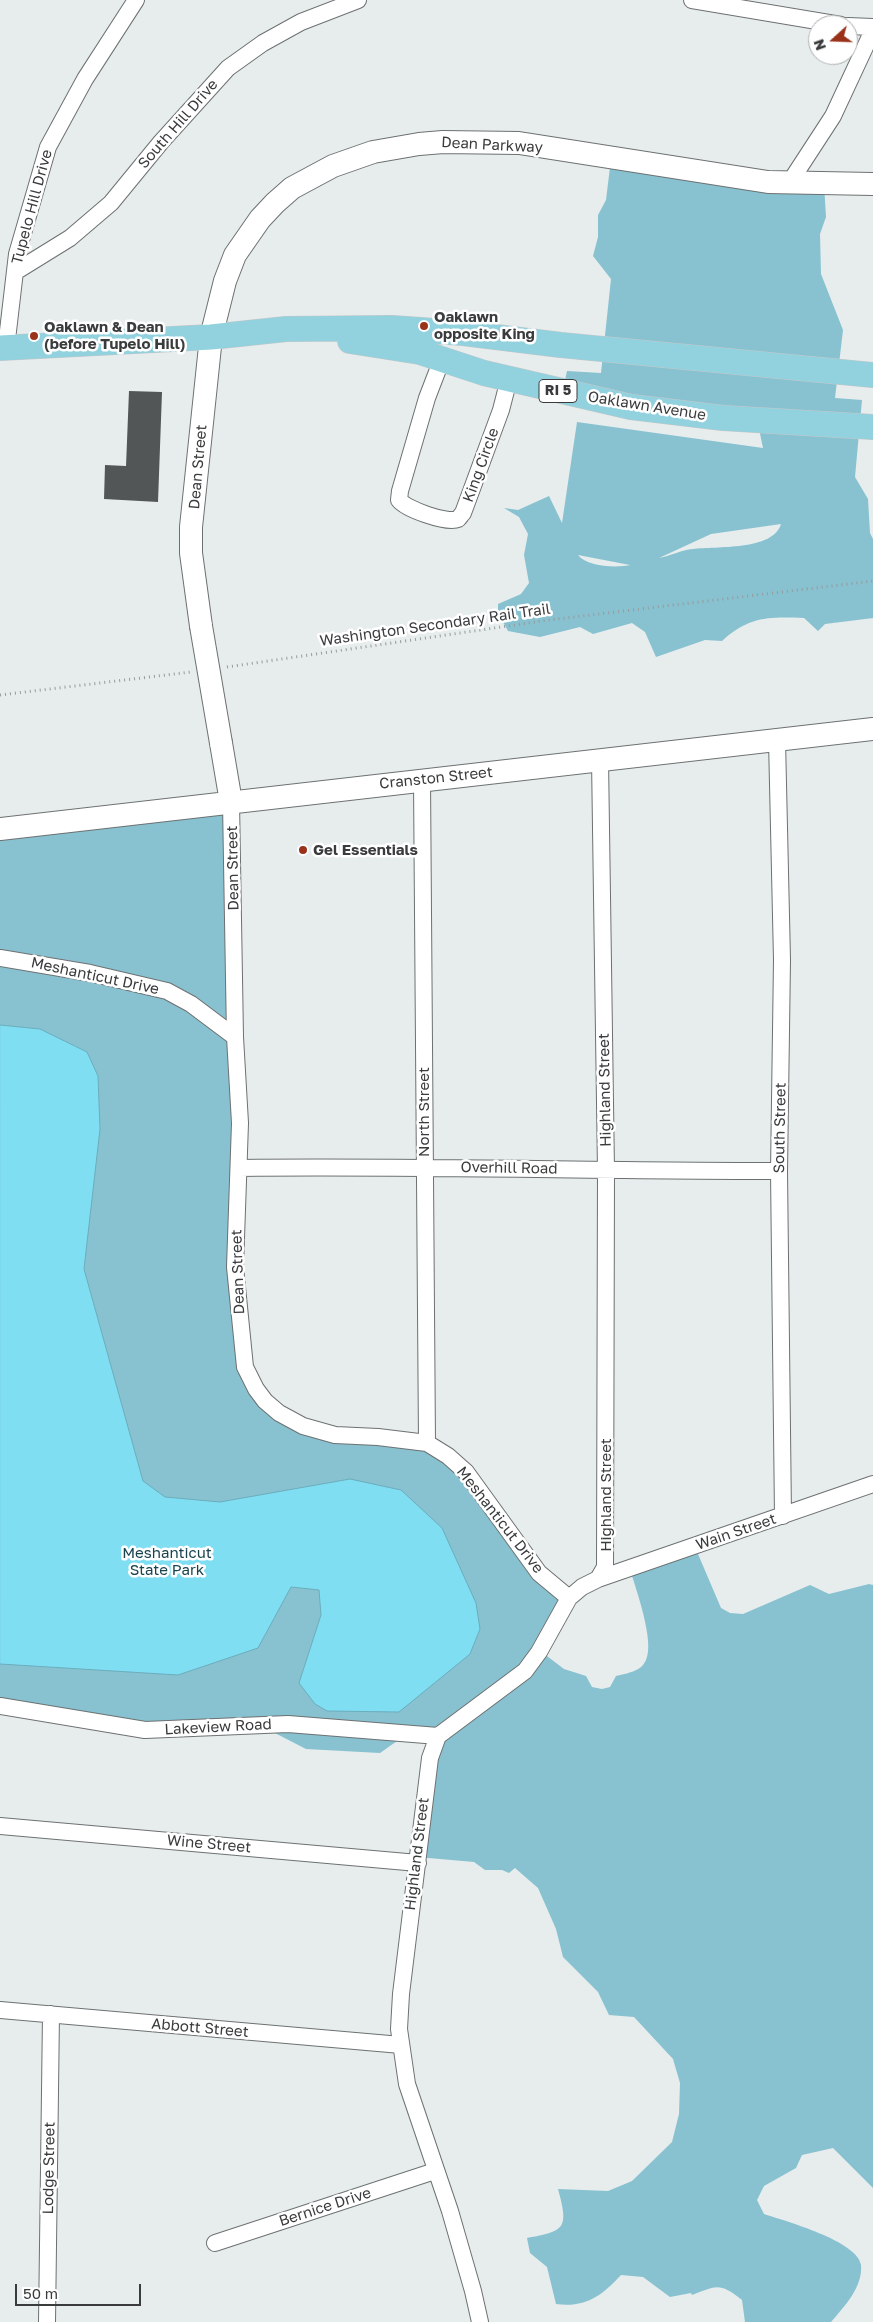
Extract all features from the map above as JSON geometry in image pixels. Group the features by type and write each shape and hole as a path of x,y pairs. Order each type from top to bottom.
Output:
{"main road":[{"name":"Oaklawn Avenue","path":"2,348 211,338 318,327 392,328 463,333 561,345 873,375"},
{"name":"Oaklawn Avenue","path":"248,333 273,337 366,342 403,348 509,379 583,397 661,411 722,418 873,427"}],"street":[{"name":"Tupelo Hill Drive","path":"2,348 17,254 48,147 85,79 136,0"},
{"name":"South Hill Drive","path":"15,272 70,238 111,203 161,142 228,68 263,43 301,22 358,0"},
{"path":"692,0 808,19"},
{"path":"790,182 833,116 873,29 858,27"},
{"name":"Dean Parkway","path":"211,338 225,281 235,255 260,219 292,188 333,166 374,152 443,142 519,143 768,182 873,184"},
{"name":"Dean Street","path":"211,338 191,527 191,553 201,626 231,802 235,1037 240,1123 235,1267 245,1367 262,1397"},
{"name":"King Circle","path":"442,359 427,398 399,500 404,506 428,515 448,520 457,519 463,513 500,410 509,379"},
{"name":"Cranston Street","path":"0,829 873,729"},
{"name":"South Street","path":"777,740 782,960 779,1170 783,1516"},
{"name":"Highland Street","path":"598,1579 605,1567 606,1170 600,760"},
{"name":"North Street","path":"422,780 427,1443"},
{"name":"Meshanticut Drive","path":"0,958 90,973 168,991 191,1004 235,1037"},
{"name":"Overhill Road","path":"239,1168 425,1166 606,1170 779,1170"},
{"name":"Meshanticut Drive","path":"262,1397 290,1420 303,1426 335,1436 378,1437 427,1443 448,1456 466,1472 539,1573 569,1598"},
{"name":"Wain Street","path":"598,1579 873,1484"},
{"path":"438,1736 525,1671 539,1652 569,1598 582,1587 598,1579"},
{"name":"Lakeview Road","path":"0,1706 145,1730 288,1724 438,1736"},
{"name":"Highland Street","path":"438,1736 430,1758 422,1807 418,1863 400,1994 401,2045 407,2084 465,2264 480,2322"},
{"name":"Wine Street","path":"0,1826 418,1863"},
{"name":"Abbott Street","path":"0,2010 401,2045"},
{"name":"Lodge Street","path":"47,2322 50,2014"},
{"name":"Bernice Drive","path":"215,2243 435,2171"}],"path":[{"name":"Washington Secondary Rail Trail","path":"224,667 549,620 873,581"},
{"path":"0,695 196,671"}],"green space":[{"path":"611,159 824,184 826,217 820,234 821,274 843,330 835,398 862,400 855,477 868,499 870,533 873,539 873,618 825,624 818,631 804,618 770,618 751,622 722,641 705,640 656,657 645,632 632,623 593,634 580,627 540,637 508,631 498,613 498,604 521,594 529,583 524,555 528,534 519,517 504,508 518,510 549,496 562,523 577,422 763,448 758,424 563,389 567,371 601,373 611,279 593,256 598,237 598,215 606,200","holes":["781,524 776,533 756,543 743,546 689,550 659,558 711,534","578,555 630,565 631,565 610,566 595,564 582,559"]},
{"name":"Meshanticut State Park","path":"224,802 243,1365 287,1419 417,1441 446,1457 566,1597 543,1653 564,1669 586,1676 592,1687 602,1689 610,1687 616,1676 637,1670 646,1660 648,1641 646,1628 630,1569 695,1547 721,1608 730,1613 743,1614 810,1585 829,1594 869,1584 873,1585 873,2188 833,2148 802,2155 796,2168 764,2186 757,2200 764,2214 835,2240 857,2256 861,2265 861,2273 856,2289 831,2322 745,2322 742,2300 723,2288 718,2287 692,2295 691,2293 670,2297 643,2277 621,2275 607,2289 592,2299 576,2304 556,2304 547,2267 530,2253 527,2238 549,2233 561,2226 563,2213 558,2189 608,2191 632,2181 672,2142 679,2114 680,2083 673,2059 634,2017 609,2015 598,1992 563,1957 556,1929 538,1888 515,1868 509,1873 502,1870 485,1870 474,1862 417,1857 434,1741 407,1734 380,1753 306,1749 271,1731 144,1731 0,1707 0,827"}],"shaded area":[{"path":"0,1025 40,1029 87,1052 98,1076 100,1129 84,1269 143,1481 165,1497 220,1502 350,1479 401,1490 442,1528 476,1603 480,1629 470,1654 399,1712 327,1711 315,1704 299,1683 321,1615 319,1590 291,1587 258,1648 178,1675 0,1664"}],"building":[{"path":"129,391 162,392 158,502 104,499 105,465 126,466"}],"place":[{"name":"Oaklawn opposite King","path":"424,326"},
{"name":"Oaklawn & Dean (before Tupelo Hill)","path":"34,336"},
{"name":"Gel Essentials","path":"303,850"}]}
